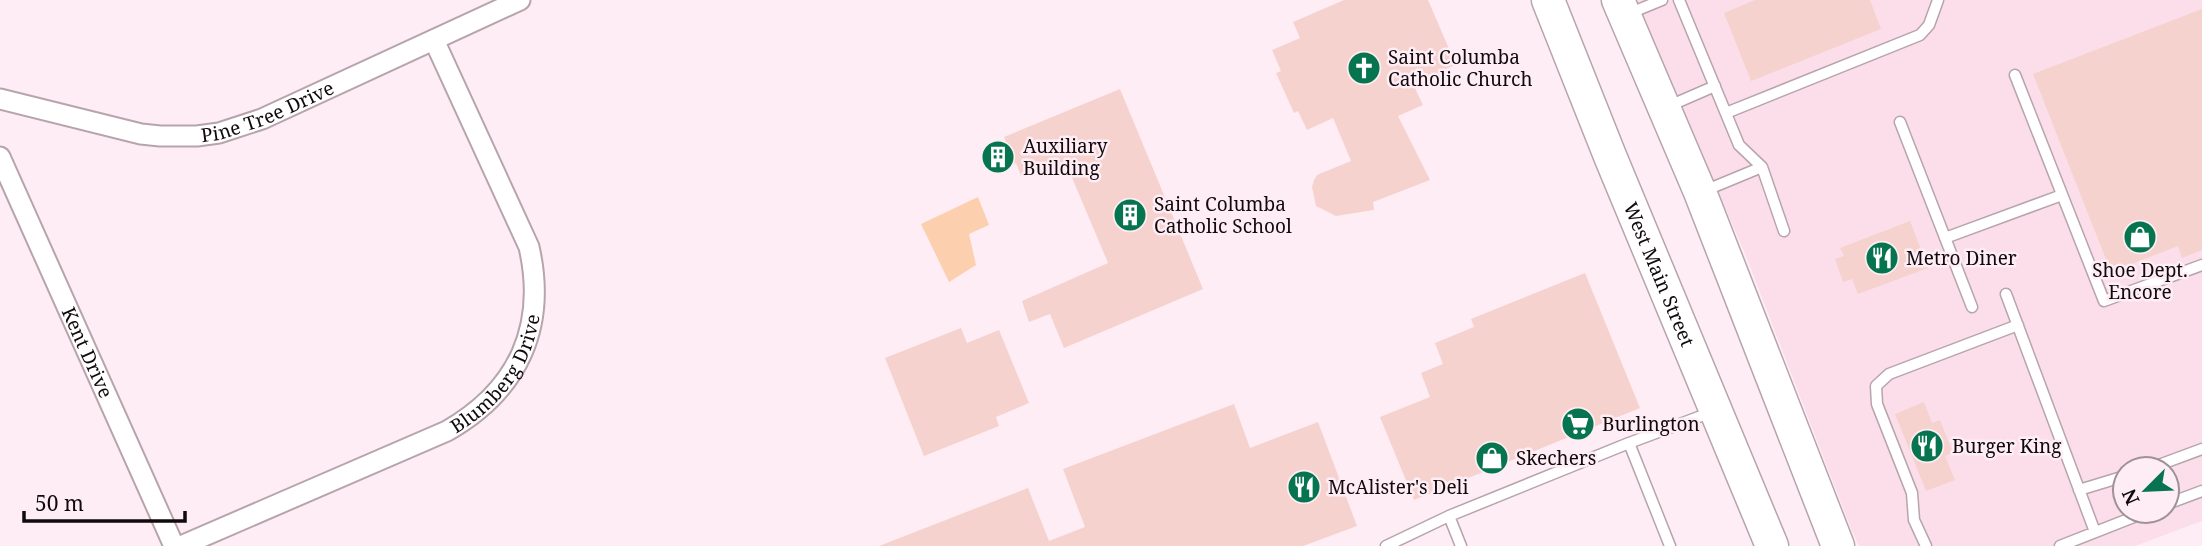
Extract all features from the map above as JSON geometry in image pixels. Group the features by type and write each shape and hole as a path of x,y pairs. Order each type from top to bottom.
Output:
{"main road":[{"name":"West Main Street","path":"1548,0 1772,546"},
{"path":"1621,8 1700,192 1838,546"}],"street":[{"name":"Pine Tree Drive","path":"0,99 141,134 197,136 219,133 262,119 520,0"},
{"name":"Blumberg Drive","path":"181,546 464,421 495,395 526,345 534,306 534,276 528,247 434,40"},
{"name":"Kent Drive","path":"0,157 174,546"}],"lane":[{"path":"1621,8 1662,0"},
{"path":"1679,0 1739,145 1762,167 1784,232"},
{"path":"1726,113 1920,35 1928,25 1938,0"},
{"path":"2015,75 2104,301 2202,265"},
{"path":"1665,107 1715,86"},
{"path":"1900,122 1972,307"},
{"path":"1700,192 1762,167"},
{"path":"1945,238 2062,195"},
{"path":"2006,294 2095,532"},
{"path":"1926,546 1914,520 1912,493 1877,404 1876,386 1889,374 2018,325"},
{"path":"1386,546 1410,537 1449,516 1716,411"},
{"path":"1629,443 1670,546"},
{"path":"2181,457 2202,449"},
{"path":"2079,490 2111,480"},
{"path":"2181,499 2202,491"},
{"path":"1449,516 1461,546"},
{"path":"2060,546 2113,525"}],"shaded area":[{"path":"1634,0 2202,0 2202,521 2135,546 1859,546 1744,251"},
{"path":"978,197 989,225 969,234 976,265 949,282 921,224"}],"building":[{"name":"Saint Columba Catholic Church","path":"1344,0 1428,0 1456,65 1440,71 1442,77 1415,88 1423,105 1398,116 1430,180 1373,202 1374,210 1336,216 1316,206 1312,187 1317,175 1351,161 1333,118 1307,130 1298,111 1294,113 1276,73 1281,71 1272,50 1300,38 1293,22"},
{"path":"1755,0 1870,0 1881,29 1751,81 1724,13"},
{"path":"2202,9 2202,250 2182,258 2178,246 2111,272 2033,74"},
{"name":"Saint Columba Catholic School","path":"1120,89 1203,289 1064,348 1050,314 1029,322 1022,301 1108,263 1065,161 1056,165 1054,161 1021,176 1016,163 996,171 988,149 1006,141 1004,137"},
{"name":"Metro Diner","path":"1910,221 1928,268 1858,294 1852,279 1843,282 1835,259 1844,256 1840,248"},
{"path":"1585,273 1640,408 1414,500 1380,417 1430,397 1421,373 1443,364 1435,343 1474,327 1471,319"},
{"path":"961,328 967,343 999,330 1029,403 996,417 999,426 924,456 885,358"},
{"name":"Burger King","path":"1924,402 1932,423 1940,420 1953,453 1945,456 1955,480 1926,491 1895,414"},
{"path":"1234,404 1250,448 1318,422 1357,526 1303,546 879,546 1028,488 1049,541 1085,527 1063,469"}],"place":[{"name":"Saint Columba Catholic Church","path":"1364,68"},
{"name":"Auxiliary Building","path":"998,157"},
{"name":"Saint Columba Catholic School","path":"1130,215"},
{"name":"Shoe Dept. Encore","path":"2140,237"},
{"name":"Metro Diner","path":"1882,258"},
{"name":"Burlington","path":"1578,424"},
{"name":"Burger King","path":"1927,446"},
{"name":"Skechers","path":"1492,458"},
{"name":"McAlister's Deli","path":"1304,487"}]}
